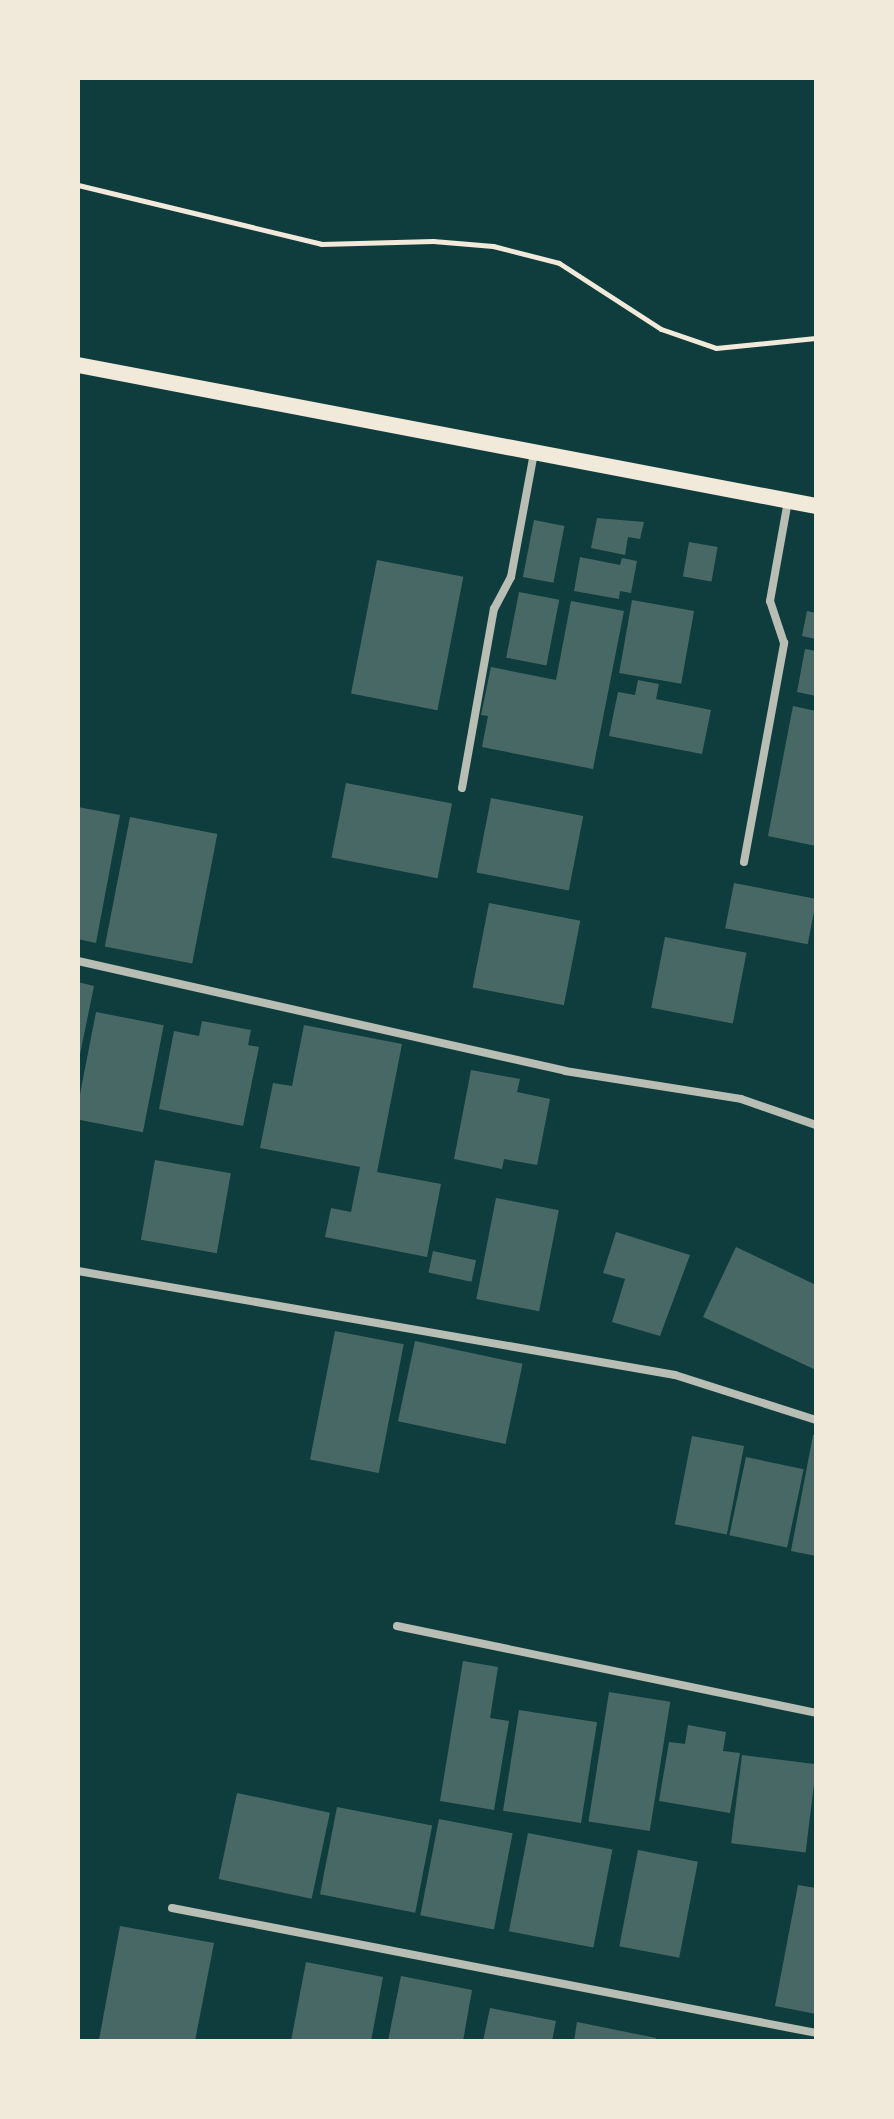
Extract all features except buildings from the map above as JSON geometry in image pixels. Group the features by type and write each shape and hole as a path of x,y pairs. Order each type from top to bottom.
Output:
{"main road":[{"path":"78,365 816,506"}],"street":[{"path":"462,788 494,609 511,577 534,452"},
{"path":"744,862 784,643 770,601 788,501"},
{"path":"78,961 565,1071 741,1099 816,1125"},
{"path":"78,1271 675,1375 816,1420"},
{"path":"397,1626 816,1713"},
{"path":"172,1908 816,2033"}],"path":[{"path":"78,185 321,244 433,241 493,246 559,263 661,329 716,348 816,338"}]}
